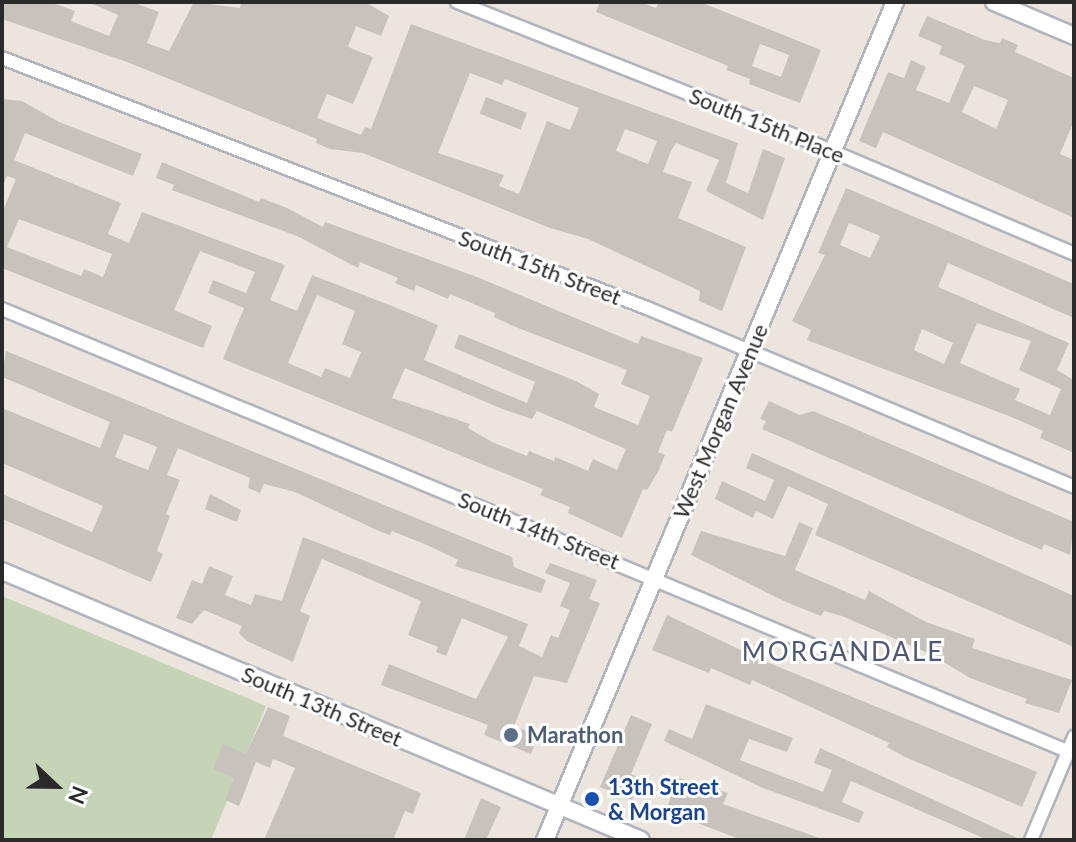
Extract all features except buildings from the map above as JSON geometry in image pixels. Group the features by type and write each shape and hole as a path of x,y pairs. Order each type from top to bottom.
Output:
{"street":[{"name":"South 15th Place","path":"457,2 833,151 1074,254"},
{"name":"West Morgan Avenue","path":"545,840 895,2"},
{"path":"994,2 1074,36"},
{"name":"South 15th Street","path":"2,58 749,350 1074,487"},
{"name":"South 14th Street","path":"2,309 1071,752"},
{"name":"South 13th Street","path":"2,571 641,840"},
{"path":"1031,840 1071,752 1074,737"}],"green space":[{"path":"2,596 266,706 211,840 2,840"}],"place":[{"name":"Marathon","path":"511,735"},
{"name":"13th Street & Morgan","path":"592,799"}],"district":[{"name":"MORGANDALE","path":"843,652"}]}
